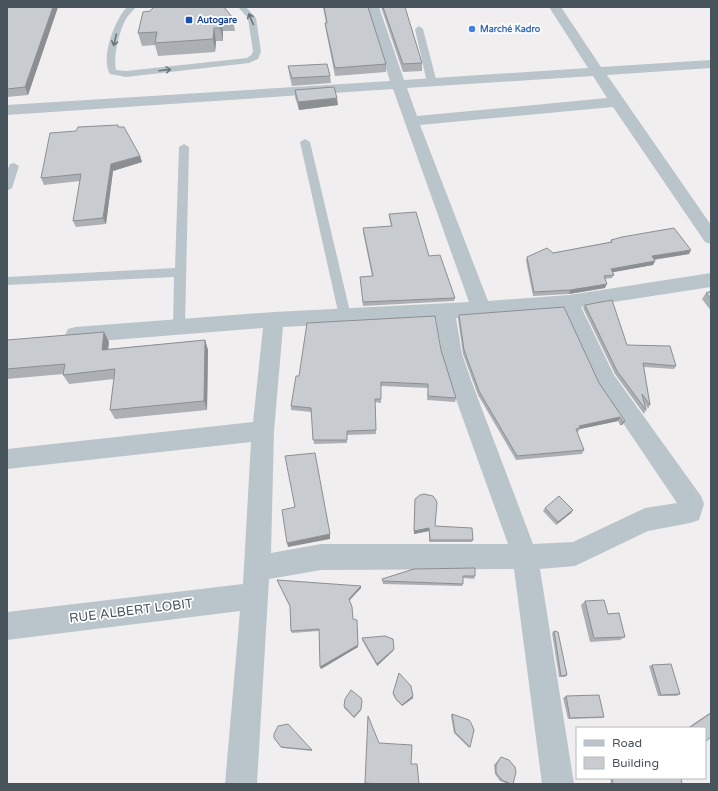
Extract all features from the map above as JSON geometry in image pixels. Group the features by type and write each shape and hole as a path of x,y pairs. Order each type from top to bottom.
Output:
{"street":[{"path":"373,7 398,85 481,309"},
{"path":"555,7 617,102 711,238"},
{"path":"7,110 711,64"},
{"path":"411,121 617,102"},
{"path":"54,337 274,320 481,309 569,302 711,280"},
{"path":"257,568 321,557 525,557 575,554 645,520 690,512 692,504 606,380 569,302"},
{"path":"445,310 452,354 456,367 525,557 558,784"},
{"path":"241,784 257,568 263,431 274,320"},
{"path":"7,460 263,431"},
{"name":"RUE ALBERT LOBIT","path":"7,626 255,596"}],"lane":[{"path":"132,7 122,16 115,39 111,68 113,72 126,74 249,60 255,57 257,52 252,18 242,7"},
{"path":"419,30 432,83"},
{"path":"305,142 345,316"},
{"path":"179,327 184,147"},
{"path":"7,188 14,166"},
{"path":"7,281 180,272"}],"building":[{"path":"7,7 53,7 25,87 7,89"},
{"path":"154,7 224,7 233,18 221,18 220,28 214,28 213,39 155,43 157,32 138,33 143,12 150,11"},
{"path":"324,7 368,7 386,64 335,68 325,23 327,23"},
{"path":"383,7 405,7 422,63 403,64"},
{"path":"327,64 330,76 292,78 288,66"},
{"path":"334,87 337,98 298,102 295,90"},
{"path":"118,125 118,127 124,127 140,156 111,164 103,218 73,221 81,174 41,178 50,133 76,131 78,127"},
{"path":"416,212 429,256 440,255 455,298 363,302 360,277 373,276 363,228 392,226 389,214"},
{"path":"674,228 691,250 652,256 655,261 611,269 614,275 604,276 607,284 570,290 534,292 527,257 547,248 553,253 612,242 611,240 622,237"},
{"path":"711,291 711,299 706,293"},
{"path":"612,300 627,345 670,346 676,366 643,363 650,405 642,394 646,410 617,371 585,305"},
{"path":"564,307 599,383 625,421 623,422 620,417 579,426 580,428 576,429 584,450 517,456 479,391 464,350 459,315"},
{"path":"435,316 441,350 456,398 428,396 428,384 381,382 381,399 375,399 376,430 347,431 347,440 313,440 311,408 291,406 296,376 299,376 307,323"},
{"path":"104,332 102,350 205,340 204,401 110,410 115,369 63,375 65,364 7,369 7,340"},
{"path":"315,453 330,534 287,543 282,510 295,507 285,456"},
{"path":"424,494 433,496 436,500 435,526 472,528 473,540 430,540 429,528 414,531 415,499"},
{"path":"559,496 573,510 558,522 545,508"},
{"path":"475,568 475,576 463,576 463,584 383,581 382,579 414,569"},
{"path":"277,580 361,586 349,599 352,607 353,619 357,620 358,645 320,667 319,629 291,631 290,606"},
{"path":"604,600 608,614 619,613 625,637 594,638 585,601"},
{"path":"554,631 558,632 567,675 561,676"},
{"path":"385,636 393,639 394,649 377,664 362,638"},
{"path":"671,664 680,694 661,695 652,665"},
{"path":"399,673 411,686 413,696 402,705 393,693"},
{"path":"351,690 361,698 362,701 361,709 354,717 344,706 345,699"},
{"path":"599,695 604,717 570,718 566,696"},
{"path":"711,713 711,737 706,741 706,727 690,727"},
{"path":"452,714 469,720 471,723 474,730 470,747 455,732"},
{"path":"368,716 379,743 412,745 411,764 417,764 419,784 365,783"},
{"path":"288,724 312,750 281,747 274,738 274,734 278,726"},
{"path":"501,757 509,760 515,767 516,772 513,784 502,780 496,773 496,765"},
{"path":"612,779 681,779 682,784 613,784"}],"place":[{"name":"Autogare","path":"189,20"},
{"name":"Marché Kadro","path":"472,29"}]}
